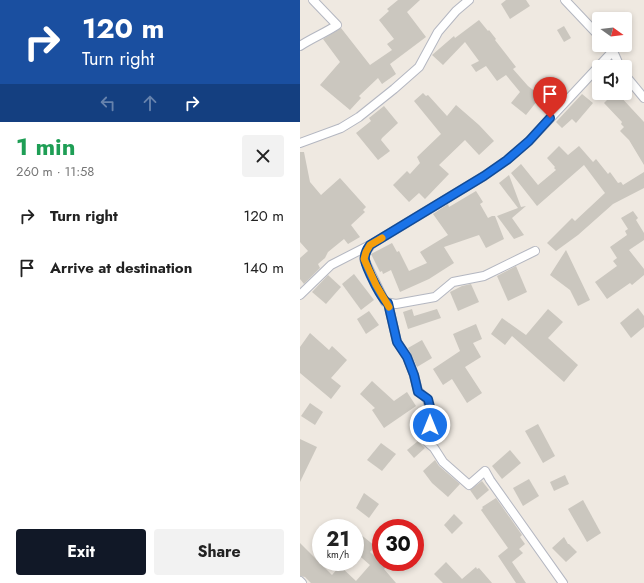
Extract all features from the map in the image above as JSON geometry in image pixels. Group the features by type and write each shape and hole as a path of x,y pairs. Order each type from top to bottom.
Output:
{"street":[{"path":"300,46 336,25 313,0"},
{"path":"300,143 341,128 359,117 394,89 419,67 438,32 456,11 469,0"},
{"path":"565,0 592,29"},
{"path":"300,295 331,266 370,245 484,176 507,160 529,141 607,52"},
{"path":"632,83 644,98"},
{"path":"370,245 364,259 385,302 396,304 435,297 453,282 484,276 535,251"},
{"path":"388,303 397,342 407,357 414,375 418,392 428,399 432,415 427,434 428,442 443,462 469,485 485,470 490,480 563,583"}],"building":[{"path":"398,0 420,0 407,12 426,37 390,64 396,74 382,84 378,78 359,96 361,98 350,110 320,85 340,62 323,39 341,28 370,65 392,50 387,44 394,39 379,20 389,11 387,9"},
{"path":"506,0 526,0 530,6 510,19 501,4"},
{"path":"479,20 488,31 489,30 516,67 513,69 528,86 541,96 526,115 511,103 520,92 506,75 497,81 486,66 476,72 471,65 479,61 465,42 443,65 432,55 454,36 455,38"},
{"path":"564,26 571,38 564,42 557,30"},
{"path":"423,93 426,96 428,95 447,116 456,105 479,125 494,141 479,155 465,140 439,165 449,174 425,199 419,193 409,202 393,185 407,171 410,174 420,163 417,157 441,134 414,101"},
{"path":"582,94 593,103 576,123 572,119 562,128 556,122"},
{"path":"607,100 624,100 644,122 644,165 629,140 620,131 624,127 621,124 622,122 604,103"},
{"path":"384,106 398,123 382,138 381,140 390,151 378,160 356,133 371,121 369,118"},
{"path":"559,146 568,155 579,146 593,162 596,159 608,174 610,172 618,183 621,182 623,185 644,172 644,188 613,204 578,235 556,251 547,243 572,218 575,221 605,193 584,165 537,206 511,173 521,164 538,185 556,170 547,158"},
{"path":"300,152 304,152 310,182 321,195 340,178 366,207 363,210 365,212 351,225 360,237 348,244 344,239 328,252 325,258 318,264 320,268 304,284 300,279 300,258 308,251 300,242"},
{"path":"509,175 521,207 526,206 512,218 524,235 514,239 497,216 518,208 499,183"},
{"path":"476,191 483,202 480,204 488,218 495,216 504,239 486,248 479,235 444,247 454,263 429,279 400,292 391,270 383,274 382,271 380,272 371,254 392,243 397,252 399,251 409,271 427,263 420,252 448,235 433,214 448,204 449,207"},
{"path":"633,211 638,218 636,220 644,233 644,240 629,250 644,269 644,275 632,285 630,283 607,299 595,282 617,266 613,261 617,258 610,247 627,235 625,231 628,229 621,218"},
{"path":"566,250 590,300 578,306 570,290 550,275"},
{"path":"516,266 527,292 508,301 497,276"},
{"path":"354,274 374,300 361,310 342,284"},
{"path":"328,275 341,287 326,304 312,292"},
{"path":"471,284 479,302 458,311 450,292 462,286"},
{"path":"638,308 644,316 644,327 631,338 620,323"},
{"path":"412,309 414,316 437,309 441,318 408,329 403,312"},
{"path":"548,309 563,322 548,338 578,365 564,382 512,336 505,345 491,334 502,318 526,335"},
{"path":"369,311 379,325 366,334 357,319"},
{"path":"476,324 482,339 473,343 481,357 465,367 482,393 467,403 452,379 443,385 433,369 460,351 453,334"},
{"path":"310,333 329,350 332,346 347,360 331,378 341,386 331,399 300,373 300,347"},
{"path":"422,340 432,358 417,367 408,348"},
{"path":"372,381 394,401 407,392 416,406 384,428 372,410 375,408 360,394"},
{"path":"310,403 323,412 315,425 301,416"},
{"path":"538,424 555,456 543,463 525,431"},
{"path":"300,439 317,447 300,482"},
{"path":"418,441 425,448 414,458 407,450"},
{"path":"381,443 396,454 382,471 367,460"},
{"path":"510,450 521,463 502,479 492,466"},
{"path":"435,460 439,466 460,484 448,497 432,483 423,471"},
{"path":"565,475 569,484 554,491 550,482"},
{"path":"529,479 539,496 523,506 513,488"},
{"path":"482,481 489,490 477,500 470,490"},
{"path":"364,493 379,504 369,518 356,508"},
{"path":"496,498 522,535 520,537 525,544 519,549 523,553 512,562 526,583 516,583 498,556 508,548 481,510 483,508 482,507"},
{"path":"583,500 601,533 587,542 568,509"},
{"path":"454,514 463,523 452,534 444,525"},
{"path":"364,537 372,544 372,550 370,552 372,554 372,571 386,571 396,583 311,583 305,577 300,576 300,543 312,555 312,571 328,571 332,575 336,571 345,571 356,581 370,565 364,560"},
{"path":"564,537 568,544 577,552 566,562 552,548"},
{"path":"446,562 462,579 476,567 477,569 479,568 492,583 443,583 434,574"}],"slow traffic":[{"path":"382,238 370,245 364,259 376,285 389,307"}],"route":[{"path":"430,425 432,415 428,399 418,392 414,375 407,357 397,342 388,303 385,302 364,259 366,252 370,245 484,176 507,160 529,141 550,118"}]}
